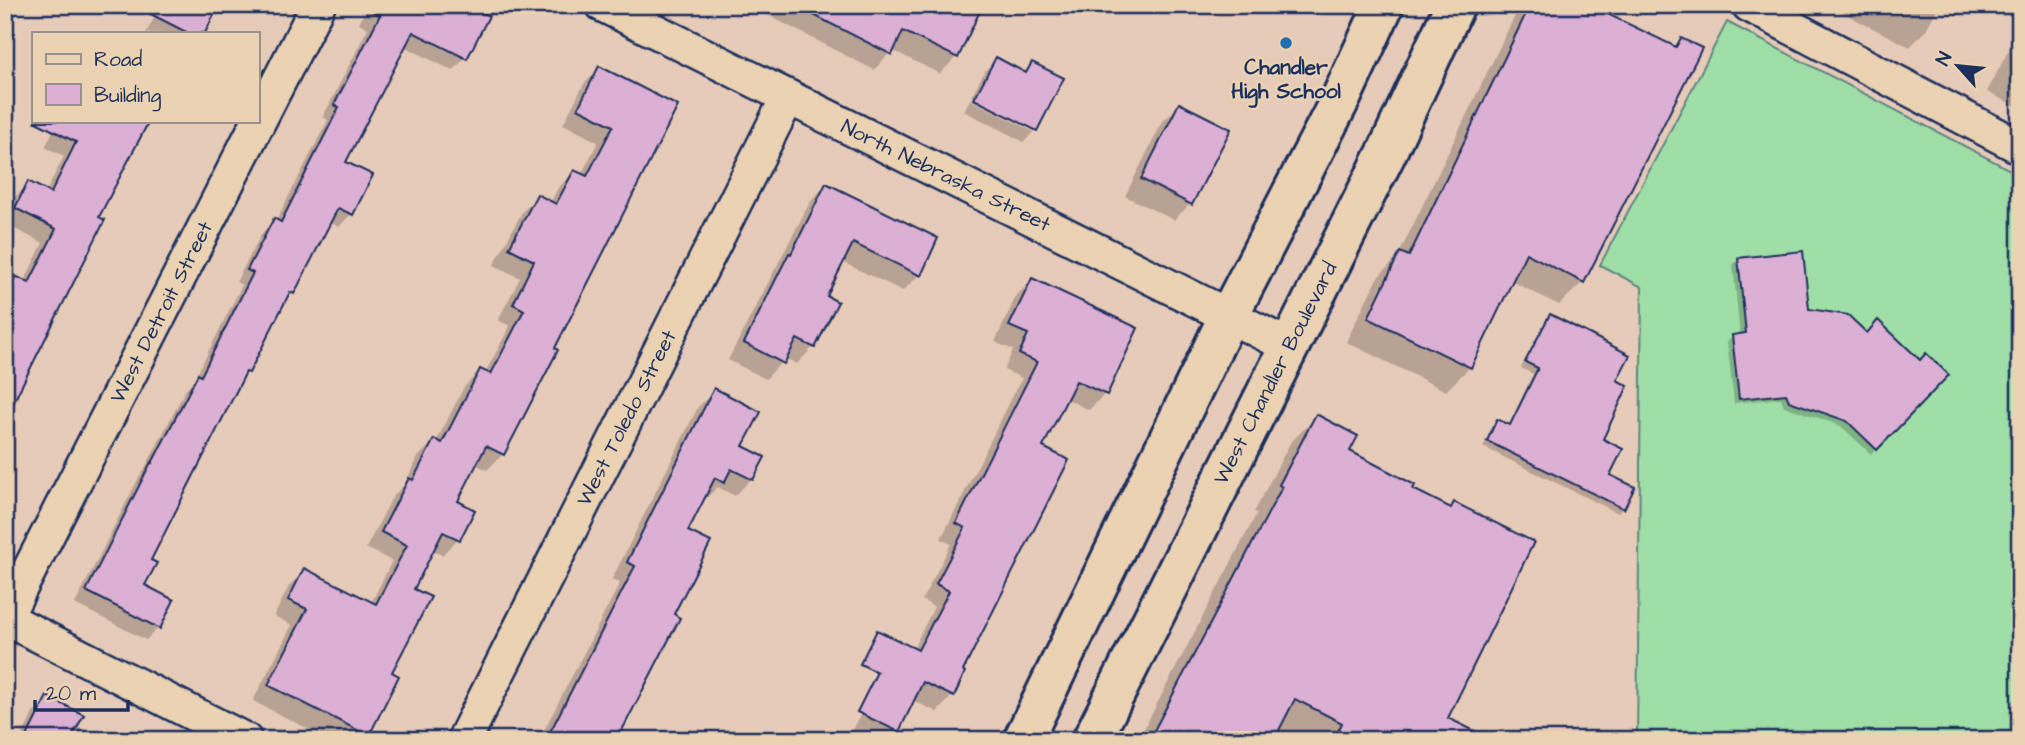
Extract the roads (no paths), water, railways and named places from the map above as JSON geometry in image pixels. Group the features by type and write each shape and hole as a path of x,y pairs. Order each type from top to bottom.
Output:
{"main road":[{"path":"1023,740 1229,315 1342,96 1384,5"},
{"name":"West Chandler Boulevard","path":"1092,740 1386,154 1455,5"}],"street":[{"name":"West Detroit Street","path":"259,121 318,5"},
{"name":"North Nebraska Street","path":"603,5 1289,346"},
{"path":"1749,5 2020,147"},
{"name":"West Toledo Street","path":"464,740 788,97"},
{"name":"West Detroit Street","path":"5,618 258,122"},
{"path":"5,618 245,740"}],"place":[{"name":"Chandler High School","path":"1286,43"}]}
